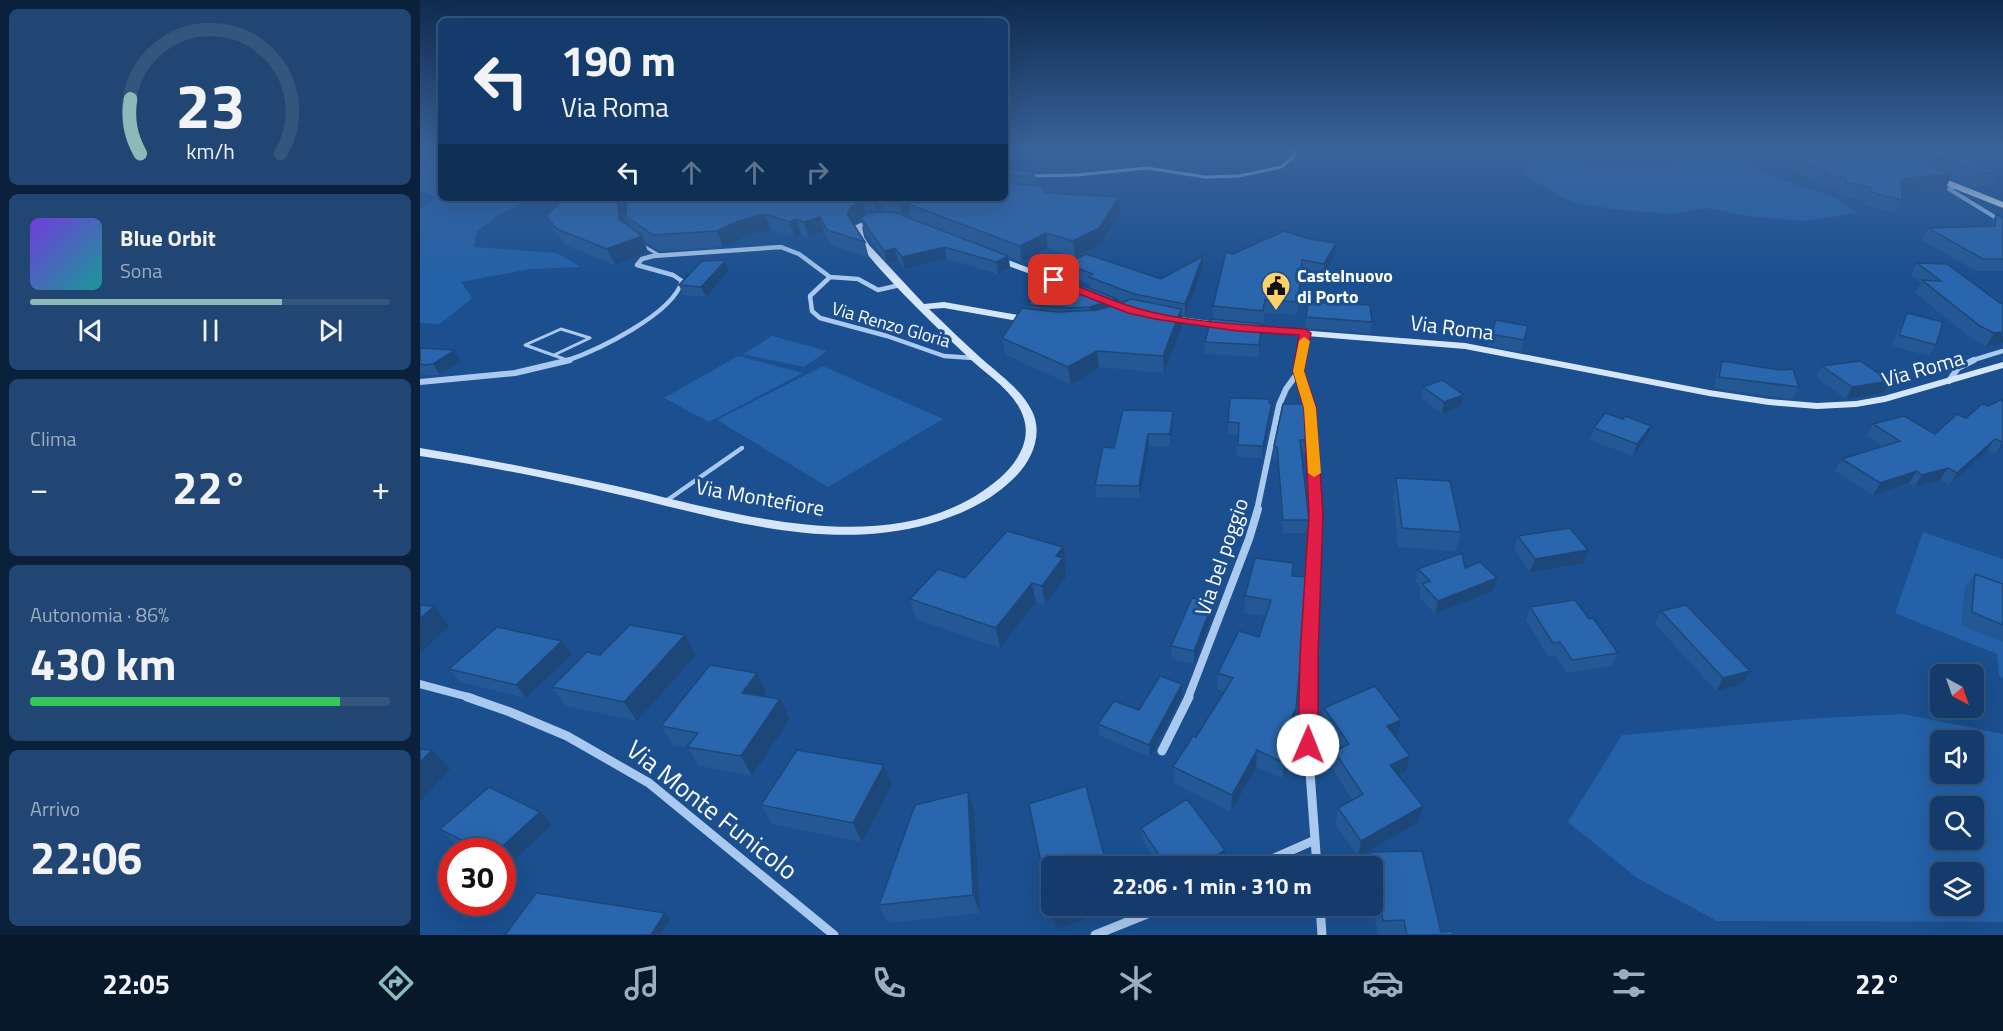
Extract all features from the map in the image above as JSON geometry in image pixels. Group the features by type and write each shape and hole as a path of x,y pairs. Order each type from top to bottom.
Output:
{"main road":[{"path":"1974,193 2003,205"},
{"name":"Via Montefiore","path":"420,452 483,461 764,523 825,531 859,531 910,524 965,506 994,489 1013,473 1025,454 1031,430 1028,415 1018,398 973,358 900,285 862,242 857,227 873,217 889,218"},
{"path":"988,255 1101,297"},
{"path":"922,307 944,305 1039,321"},
{"name":"Via Roma","path":"1155,315 1237,328 1473,348 1709,393 1789,404 1837,405 1872,402 2003,365"}],"street":[{"path":"1955,193 2003,222"},
{"path":"420,382 504,375 568,360 614,340 665,306 677,294 682,284 679,278 637,266 642,259 659,255 782,247 799,254 830,277 858,279 878,290 900,285"},
{"name":"Via Renzo Gloria","path":"830,277 815,288 810,296 813,311 820,318 898,339 945,356 973,358"},
{"path":"1305,333 1299,371 1310,408 1316,514 1309,656 1308,745 1316,856"},
{"path":"1949,381 1961,365 2003,351"},
{"name":"Via bel poggio","path":"1162,751 1192,691 1249,539 1263,490 1279,405 1286,389 1299,371"},
{"name":"Via Monte Funicolo","path":"420,684 491,703 529,717 619,764 649,783 834,935"},
{"path":"1279,856 1315,840"},
{"path":"1095,935 1142,916"},
{"path":"1321,916 1322,935"}],"lane":[{"path":"638,242 659,255"},
{"path":"554,355 590,338 561,329 525,345 568,360"},
{"path":"666,501 742,448"}],"shaded area":[{"path":"426,193 438,193 438,201 527,201 498,216 477,231 474,247 557,253 581,267 530,269 461,282 472,298 440,324 420,323 420,210 435,197"},
{"path":"1555,193 1820,193 1837,198 1857,213 1804,221 1755,217 1706,208 1671,214 1619,210 1572,202"},
{"path":"772,336 827,351 804,367 743,354"},
{"path":"738,356 803,373 709,422 664,398"},
{"path":"823,366 943,419 828,487 717,420"},
{"path":"1923,532 2003,559 2003,679 1999,675 1997,654 1895,613"},
{"path":"1903,714 1983,730 1930,730 1930,784 1984,784 1984,730 2003,734 2003,922 1717,921 1637,878 1568,822 1622,735 1819,718"}],"building":[{"path":"1008,193 1119,197 1099,228 1073,241 1046,233 1020,246 908,204 913,201 1008,201"},
{"path":"1873,193 1902,193 1902,200"},
{"path":"561,201 619,201 619,219 642,236 607,249 557,229 546,216"},
{"path":"627,201 862,201 851,207 847,214 865,242 827,230 820,217 804,222 796,219 790,222 765,214 741,220 717,231 653,235 626,216"},
{"path":"894,212 1008,256 996,262 945,247 902,257 895,248 884,251 861,218 868,213"},
{"path":"1996,214 2003,218 2003,259 1983,259 1928,228 1995,226"},
{"path":"1284,231 1310,239 1336,243 1324,264 1302,260 1298,302 1265,300 1263,311 1213,306 1226,252 1233,254"},
{"path":"1086,254 1161,279 1203,256 1185,304 1134,294 1089,277 1093,274 1066,264"},
{"path":"726,260 701,287 679,285 702,261"},
{"path":"1917,263 1947,264 2003,303 2003,332 1994,333 1980,326 1922,280 1941,281"},
{"path":"1078,284 1117,299 1090,307 1028,305 1036,293 1059,296"},
{"path":"1132,299 1181,309 1163,356 1097,351 1068,367 1002,338 1022,308 1058,312 1098,310"},
{"path":"1308,302 1370,305 1372,322 1306,317"},
{"path":"1907,313 1943,322 1936,345 1899,335"},
{"path":"1211,319 1262,324 1259,345 1205,342"},
{"path":"1496,320 1528,326 1524,340 1491,334"},
{"path":"420,348 455,350 433,364 426,365 420,364"},
{"path":"1722,361 1780,370 1793,369 1799,387 1719,377"},
{"path":"1860,361 1890,381 1852,387 1822,366"},
{"path":"1442,380 1464,395 1444,402 1423,387"},
{"path":"1230,398 1269,399 1269,403 1272,403 1263,446 1238,445 1239,423 1228,422"},
{"path":"2003,399 2003,442 1995,439 1957,473 1948,468 1922,475 1917,471 1880,483 1842,459 1900,441 1873,424 1904,416 1935,434 1957,414 1966,418 1982,404 1988,406"},
{"path":"1283,404 1306,404 1308,440 1300,440 1309,520 1283,520 1277,447 1274,446"},
{"path":"1123,410 1173,411 1170,434 1148,434 1139,486 1095,485 1103,447 1114,448"},
{"path":"1605,413 1623,419 1625,416 1651,426 1637,444 1594,428"},
{"path":"1396,478 1450,481 1461,532 1402,528"},
{"path":"1570,528 1588,550 1535,559 1518,536"},
{"path":"1007,531 1063,547 1056,556 1063,558 1042,586 1032,583 996,628 910,599 938,569 965,578"},
{"path":"1462,553 1465,568 1480,562 1497,578 1438,601 1422,584 1430,581 1418,569"},
{"path":"1255,558 1293,563 1292,576 1308,577 1296,709 1282,733 1297,740 1284,763 1257,750 1232,795 1173,767 1193,736 1196,737 1233,678 1218,673 1239,631 1259,637 1271,600 1245,596"},
{"path":"1975,574 2003,584 2003,625 1972,612"},
{"path":"1192,598 1213,602 1194,651 1171,646"},
{"path":"1575,600 1589,619 1593,618 1618,653 1572,660 1560,642 1553,643 1530,607"},
{"path":"420,605 434,606 420,619"},
{"path":"1686,605 1750,671 1723,678 1661,611"},
{"path":"630,625 685,635 624,702 552,687 587,652 600,655"},
{"path":"497,627 562,641 516,685 449,669"},
{"path":"710,665 757,673 742,693 780,699 741,756 687,747 698,733 661,726"},
{"path":"1160,676 1182,684 1149,745 1098,724 1114,701 1139,710"},
{"path":"1375,686 1401,720 1387,726 1410,756 1390,765 1423,806 1361,841 1338,808 1363,794 1334,751 1349,744 1324,708"},
{"path":"420,749 432,750 420,762"},
{"path":"797,750 884,765 853,823 761,805"},
{"path":"1086,786 1104,856 1041,856 1041,862 1029,804"},
{"path":"489,787 540,812 511,838 457,838 440,829"},
{"path":"968,792 973,895 879,905 915,805"},
{"path":"1187,799 1225,850 1216,856 1160,856 1141,828"},
{"path":"1422,851 1441,932 1452,931 1453,935 1407,935 1404,920 1383,921 1383,856 1372,856 1371,852"},
{"path":"536,893 665,913 651,935 505,935"}],"slow traffic":[{"path":"1304,341 1299,371 1310,408 1314,473"}],"place":[{"name":"Castelnuovo di Porto","path":"1276,312"}],"route":[{"path":"1054,280 1132,310 1155,315 1237,328 1305,333 1299,371 1310,408 1316,514 1309,656 1308,745"}]}
